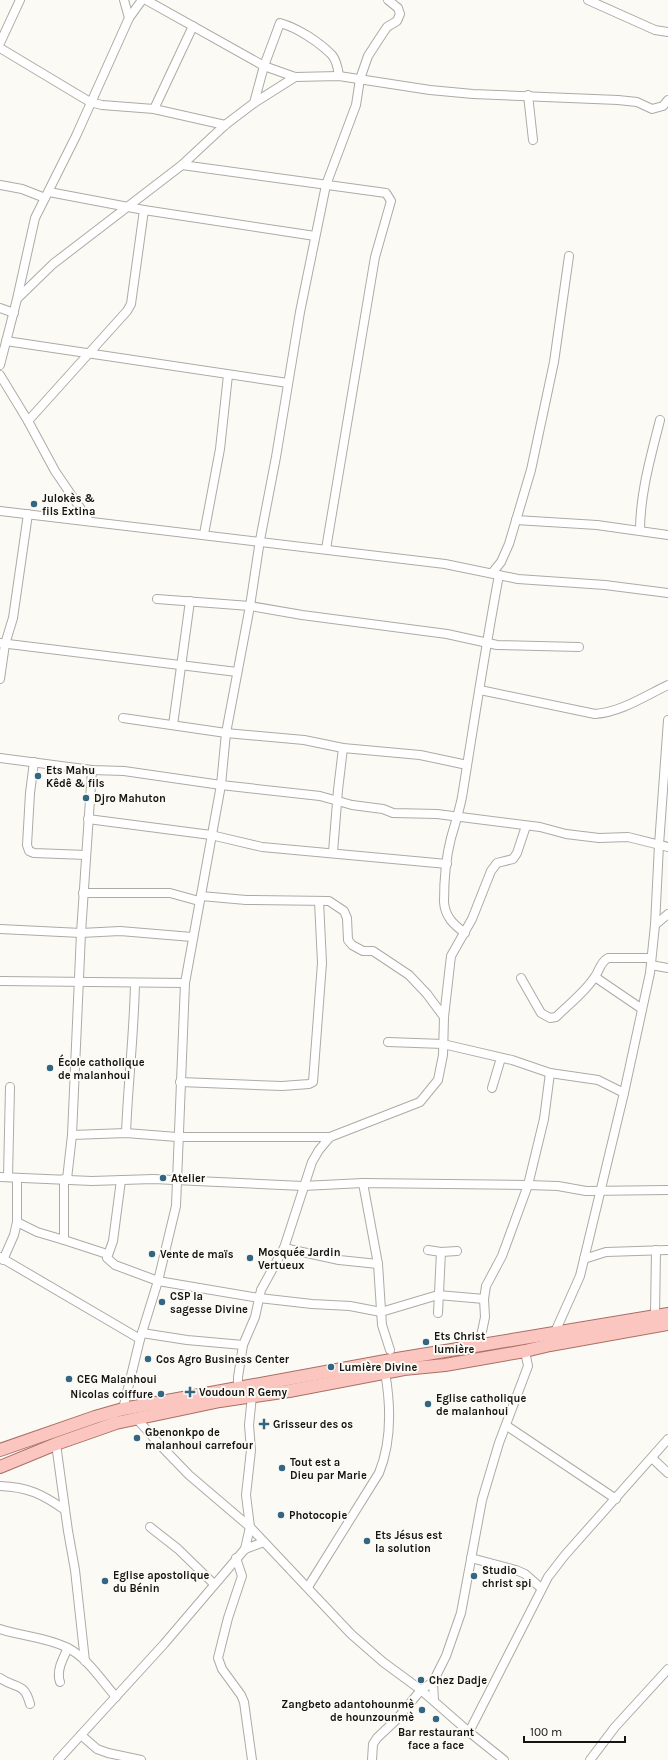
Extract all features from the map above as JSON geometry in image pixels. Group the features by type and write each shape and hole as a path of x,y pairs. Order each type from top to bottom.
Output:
{"main road":[{"path":"0,1450 95,1416 122,1409 555,1332 668,1314"},
{"path":"0,1467 104,1426 252,1396 327,1384 385,1372 525,1352 550,1345 668,1324"}],"street":[{"path":"0,43 20,0"},
{"path":"124,0 129,18"},
{"path":"0,365 18,299 32,228 129,18 142,0"},
{"path":"146,0 264,66 295,77 339,76 473,94 528,95 631,101 637,102 652,109 663,106 668,100"},
{"path":"122,1409 141,1336 158,1281 176,1206 177,1137 185,983 192,937 221,785 226,733 250,606 260,540 315,236 326,185 356,105 360,79 368,56 387,27 397,21 400,14 398,8 388,0"},
{"path":"588,0 655,30 668,32"},
{"path":"254,103 264,66 280,23 311,38 333,56 338,68 339,76"},
{"path":"154,109 193,26"},
{"path":"0,48 90,102 154,109 226,125"},
{"path":"18,299 53,264 129,207 182,164 226,125 254,103 295,77"},
{"path":"528,95 533,140"},
{"path":"182,164 386,193 391,201 375,257 326,548"},
{"path":"0,185 47,195 315,236"},
{"path":"28,421 90,354 123,316 131,304 144,210"},
{"path":"465,933 454,925 448,916 444,903 451,839 458,818 480,690 495,574 505,553 531,470 546,404 569,256"},
{"path":"0,308 14,313"},
{"path":"6,341 288,383"},
{"path":"0,375 28,421 55,471 89,521"},
{"path":"204,534 220,449 228,375"},
{"path":"640,531 640,516 645,483 660,420"},
{"path":"0,511 145,529 326,548 385,558 445,564 518,579 605,584 668,593"},
{"path":"0,679 3,644 13,618 28,514"},
{"path":"516,520 597,525 668,535"},
{"path":"157,599 250,606 317,617 447,634 486,643 579,647"},
{"path":"172,725 190,601"},
{"path":"3,644 237,672"},
{"path":"480,690 595,714 607,713 617,709 668,684"},
{"path":"123,718 226,733 304,740 343,748 420,755 467,765"},
{"path":"555,1332 580,1276 624,1093 651,961 656,925 659,845 668,720"},
{"path":"333,852 343,748"},
{"path":"0,758 92,770 124,771 221,785 320,796 337,801 383,809 393,813 418,813 540,827 566,834 599,838 628,837 668,847"},
{"path":"34,762 30,793 29,851 34,853 86,855"},
{"path":"64,1240 65,1179 72,1135 83,893 92,770"},
{"path":"88,818 211,835 262,846 448,864"},
{"path":"72,1135 126,1133 177,1137 330,1137 420,1102 438,1080 443,1044 444,1017 451,956 465,933 490,871 497,864 513,859 517,853 526,826"},
{"path":"83,893 170,893 200,899 329,901 344,911 347,918 348,940 352,945 363,951 373,951 408,974 428,994 444,1017"},
{"path":"180,1082 282,1086 309,1084 313,1082 322,963 319,901"},
{"path":"656,925 668,914"},
{"path":"0,929 81,933 120,931 192,937"},
{"path":"521,978 541,1013 550,1018 556,1017 595,977 602,961 608,958 651,961 668,968"},
{"path":"595,977 642,1009"},
{"path":"0,981 185,983"},
{"path":"126,1133 129,1060 134,1024 135,983"},
{"path":"388,1042 443,1044 523,1063 550,1073 582,1076 598,1080 624,1093"},
{"path":"492,1088 501,1058"},
{"path":"479,1346 485,1317 484,1299 486,1286 502,1256 528,1185 542,1130 550,1073"},
{"path":"10,1087 4,1177 121,1180 153,1179 303,1186 363,1183 558,1186 586,1191 668,1190"},
{"path":"238,1388 243,1345 255,1317 261,1290 284,1248 312,1162 319,1150 330,1137"},
{"path":"17,1178 17,1222 14,1235 2,1258 141,1336 243,1345"},
{"path":"107,1254 113,1241 121,1180"},
{"path":"363,1183 378,1264 382,1325 390,1350"},
{"path":"17,1222 37,1232 107,1254 112,1263 134,1273 158,1281 259,1298 312,1304 350,1306 381,1312 438,1295 484,1299"},
{"path":"284,1248 339,1260 378,1264"},
{"path":"428,1250 441,1252 457,1251"},
{"path":"655,1316 656,1250"},
{"path":"584,1260 606,1252 668,1250"},
{"path":"438,1313 441,1252"},
{"path":"434,1701 433,1682 446,1656 461,1613 482,1500 499,1443 507,1426 517,1392 528,1366 525,1352"},
{"path":"308,1587 379,1473 388,1431 389,1395 385,1372"},
{"path":"245,1549 250,1527 246,1495 251,1450 249,1425 252,1396"},
{"path":"137,1419 189,1475 250,1527 351,1634 383,1662 421,1690 504,1760"},
{"path":"507,1426 616,1499"},
{"path":"469,1732 542,1588 565,1555 668,1439"},
{"path":"56,1444 65,1510 76,1570 85,1661"},
{"path":"652,1458 668,1473"},
{"path":"0,1486 25,1488 42,1494 65,1510"},
{"path":"150,1527 178,1549 214,1584"},
{"path":"58,1760 164,1644 236,1558 245,1549 264,1542"},
{"path":"236,1558 242,1576 228,1618 218,1658 222,1669 241,1695 244,1702 252,1760"},
{"path":"471,1558 516,1570 525,1574 542,1588"},
{"path":"0,1630 68,1648 85,1661 116,1697"},
{"path":"60,1682 58,1677 59,1671 68,1648"},
{"path":"590,1760 615,1727 668,1669"},
{"path":"0,1678 23,1688 27,1692 30,1704"},
{"path":"372,1760 373,1744 377,1738 396,1720 421,1690 433,1682"},
{"path":"81,1735 97,1748 108,1753 141,1760"}],"place":[{"name":"Julokès & fils Extina","path":"34,504"},
{"name":"Ets Mahu Kêdê & fils","path":"38,776"},
{"name":"Djro Mahuton","path":"86,798"},
{"name":"École catholique de malanhoui","path":"50,1068"},
{"name":"Atelier","path":"163,1178"},
{"name":"Vente de maïs","path":"152,1254"},
{"name":"Mosquée Jardin Vertueux","path":"250,1258"},
{"name":"CSP la sagesse Divine","path":"162,1302"},
{"name":"Ets Christ lumière","path":"426,1342"},
{"name":"Cos Agro Business Center","path":"148,1359"},
{"name":"Lumière Divine","path":"331,1367"},
{"name":"CEG Malanhoui","path":"69,1379"},
{"name":"Voudoun R Gemy","path":"190,1392"},
{"name":"Nicolas coiffure","path":"161,1394"},
{"name":"Eglise catholique de malanhoui","path":"428,1404"},
{"name":"Grisseur des os","path":"264,1424"},
{"name":"Gbenonkpo de malanhoui carrefour","path":"137,1438"},
{"name":"Tout est a Dieu par Marie","path":"282,1468"},
{"name":"Photocopie","path":"281,1515"},
{"name":"Ets Jésus est la solution","path":"367,1541"},
{"name":"Studio christ spi","path":"474,1576"},
{"name":"Eglise apostolique du Bénin","path":"105,1581"},
{"name":"Chez Dadje","path":"421,1680"},
{"name":"Zangbeto adantohounmè de hounzounmè","path":"422,1710"},
{"name":"Bar restaurant face a face","path":"436,1719"}]}
